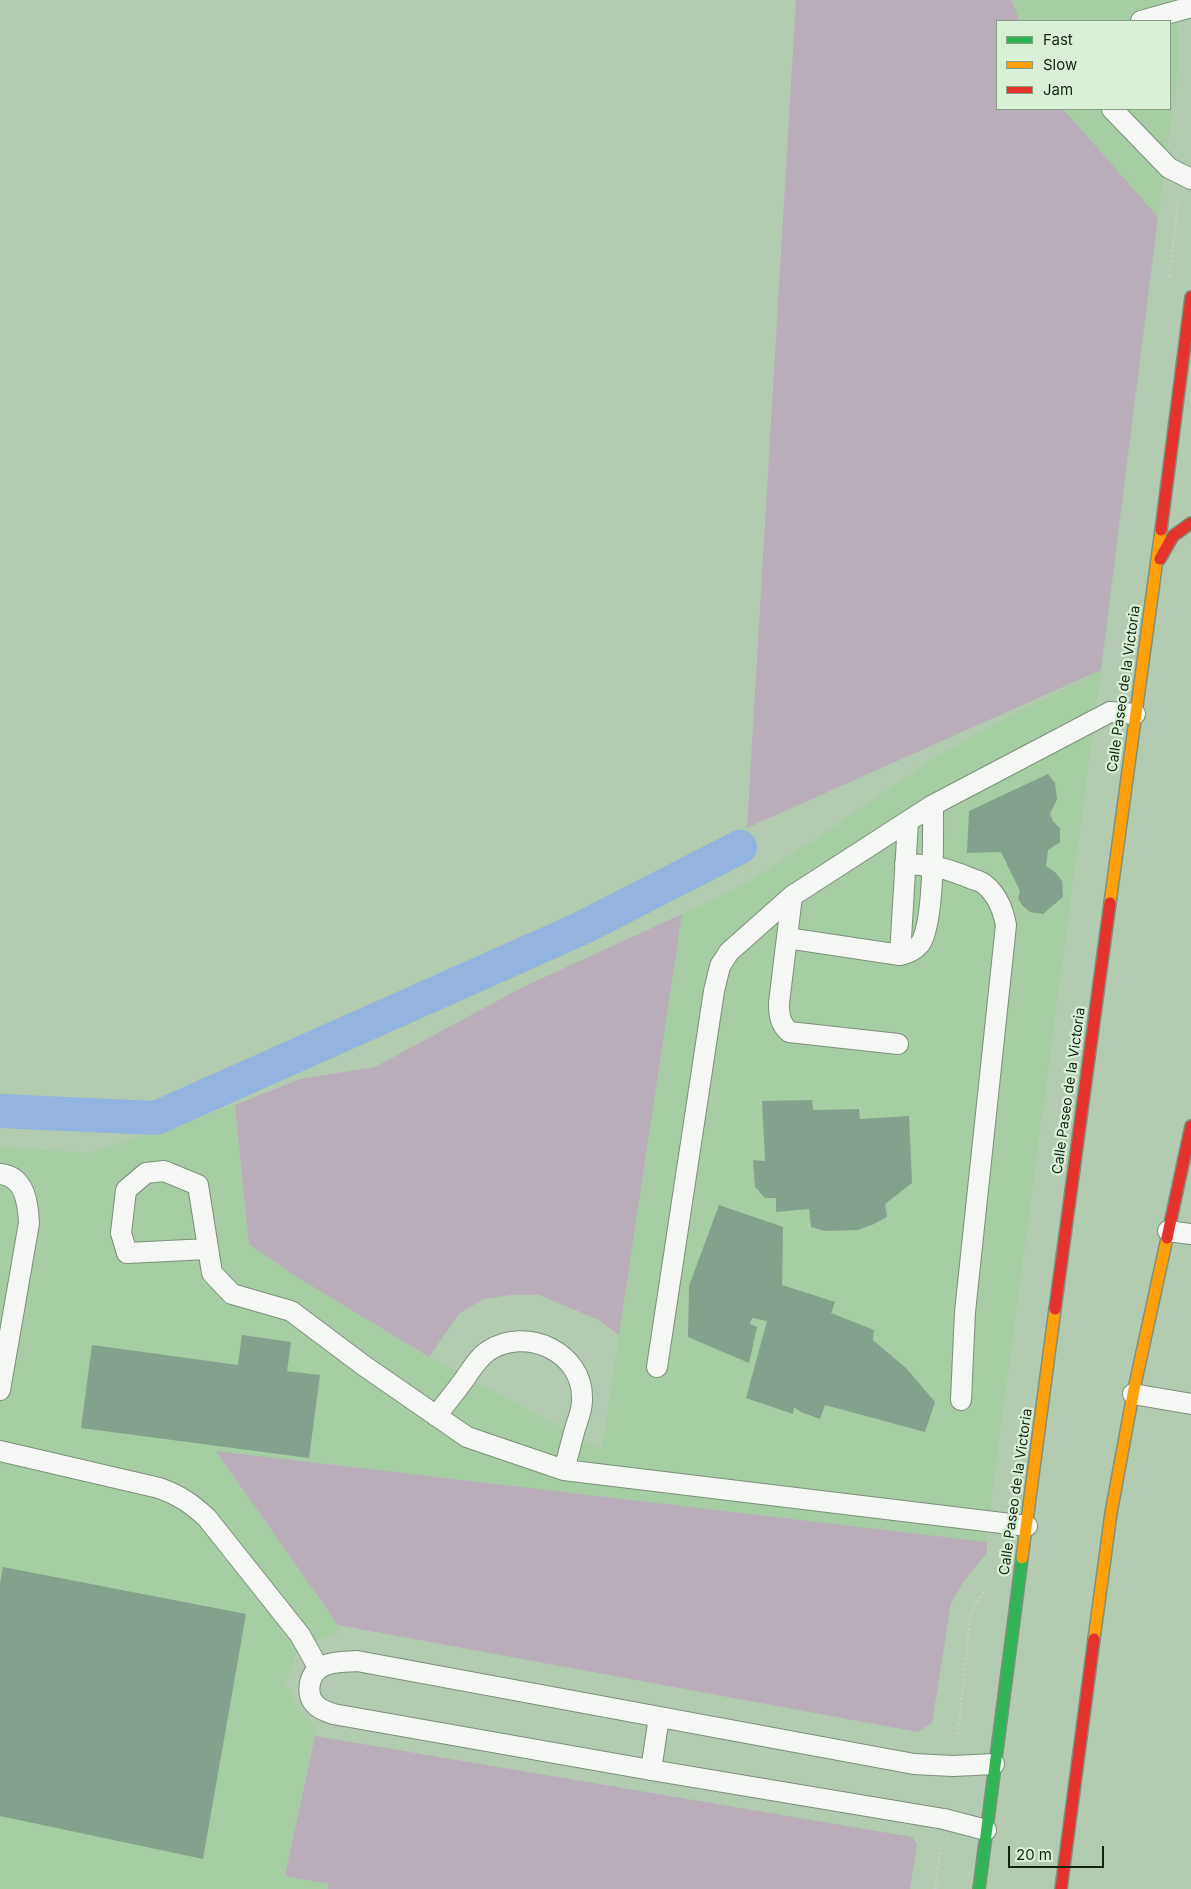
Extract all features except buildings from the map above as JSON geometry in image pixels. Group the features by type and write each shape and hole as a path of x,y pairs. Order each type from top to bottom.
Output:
{"main road":[{"name":"Calle Paseo de la Victoria","path":"979,1889 994,1764 1135,714 1158,564 1191,297"},
{"path":"1158,564 1173,536 1191,523"},
{"path":"1061,1889 1111,1513 1133,1394 1191,1126"}],"lane":[{"path":"1145,20 1191,7"},
{"path":"1113,110 1169,168 1191,179"},
{"path":"657,1367 713,1000 720,966 729,952 792,896 933,805 1110,712 1135,714"},
{"path":"787,938 900,955 912,951 924,936 928,922 932,865 933,805"},
{"path":"900,955 908,822"},
{"path":"905,864 932,865 949,869 984,884 996,897 1003,910 1006,925 966,1312 961,1400"},
{"path":"792,896 779,1003 781,1024 789,1032 898,1044"},
{"path":"208,1250 127,1253 121,1233 126,1190 146,1173 164,1171 198,1186 212,1273 232,1294 291,1311 363,1365 467,1437 564,1470 1027,1526"},
{"path":"0,1174 16,1180 24,1191 28,1205 29,1223 0,1390"},
{"path":"1168,1231 1191,1234"},
{"path":"436,1416 476,1362 488,1351 503,1343 519,1340 535,1342 551,1348 564,1357 573,1368 580,1383 582,1398 580,1414 564,1470"},
{"path":"1133,1394 1191,1404"},
{"path":"0,1451 159,1488 176,1494 190,1503 207,1518 300,1635 319,1669"},
{"path":"986,1830 944,1819 333,1714 318,1707 310,1698 309,1685 319,1669 336,1662 356,1661 914,1764 953,1766 994,1764"},
{"path":"651,1770 659,1717"}],"shaded area":[{"path":"796,0 1011,0 1020,20 996,20 996,110 1064,110 1158,217 1101,670 747,828"},
{"path":"1011,0 1175,0 1179,59 1158,217 1064,110 1171,110 1171,20 1020,20"},
{"path":"1101,670 987,1542 216,1451 338,1625 336,1633 299,1648 284,1683 305,1718 316,1727 285,1876 330,1884 328,1889 0,1889 0,1147 91,1153 235,1105 249,1244 297,1277 429,1357 602,1450 682,914 738,888 819,837 934,758 1010,716"},
{"path":"682,914 619,1335 599,1320 539,1295 511,1295 483,1299 459,1314 429,1357 297,1277 249,1244 235,1105 300,1079 375,1067 521,988"},
{"path":"216,1451 987,1542 987,1553 964,1581 951,1603 932,1723 918,1732 338,1625"},
{"path":"315,1736 912,1837 917,1844 910,1889 328,1889 329,1884 285,1876"}],"waterway":[{"path":"0,1111 156,1118 582,928 740,847"}],"traffic: fast":[{"path":"979,1889 1022,1558"}],"traffic: slow":[{"path":"1110,903 1161,530"},
{"path":"1094,1639 1111,1513 1133,1394 1167,1238"},
{"path":"1022,1558 1055,1309"}],"traffic: jam":[{"path":"1161,530 1191,297"},
{"path":"1160,559 1173,536 1191,523"},
{"path":"1055,1309 1110,903"},
{"path":"1167,1238 1191,1126"},
{"path":"1061,1889 1094,1639"}]}
